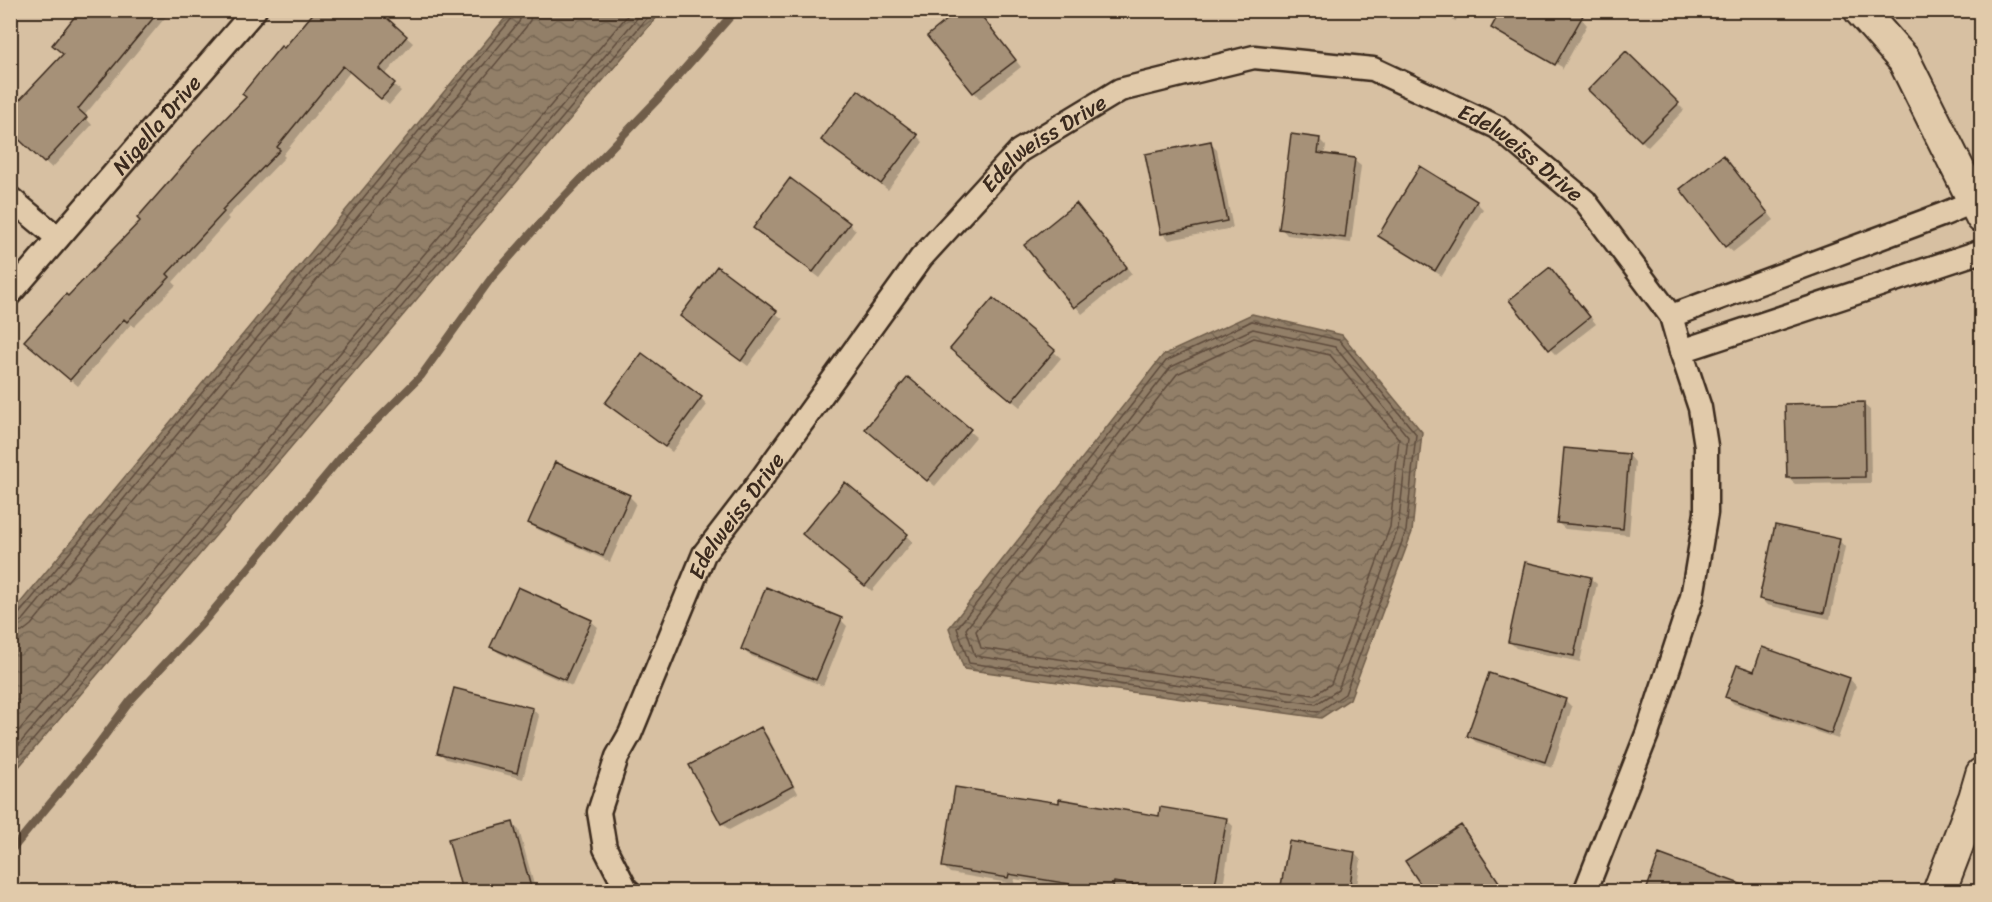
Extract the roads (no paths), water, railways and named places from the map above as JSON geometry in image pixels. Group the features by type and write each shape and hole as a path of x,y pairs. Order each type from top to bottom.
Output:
{"street":[{"name":"Nigella Drive","path":"10,294 255,10"},
{"path":"1671,316 1944,214 1979,205 1904,60 1860,10"},
{"name":"Edelweiss Drive","path":"630,891 626,889 605,848 599,813 617,757 630,734 704,554 754,489 921,258 1019,151 1120,90 1254,57 1373,69 1497,127 1585,201 1671,316 1680,351 1700,408 1706,446 1706,513 1692,597 1647,734 1585,891"},
{"path":"10,198 58,238"},
{"path":"1680,351 1982,251"},
{"path":"1939,891 1982,774"}],"water":[{"path":"511,11 662,11 11,776 11,614"},
{"path":"1252,314 1342,335 1422,432 1412,532 1350,699 1321,718 964,669 949,628 1163,355"}],"waterway":[{"path":"10,852 91,754 131,700 202,624 348,449 421,376 492,277 558,203 659,98 736,10"}]}
